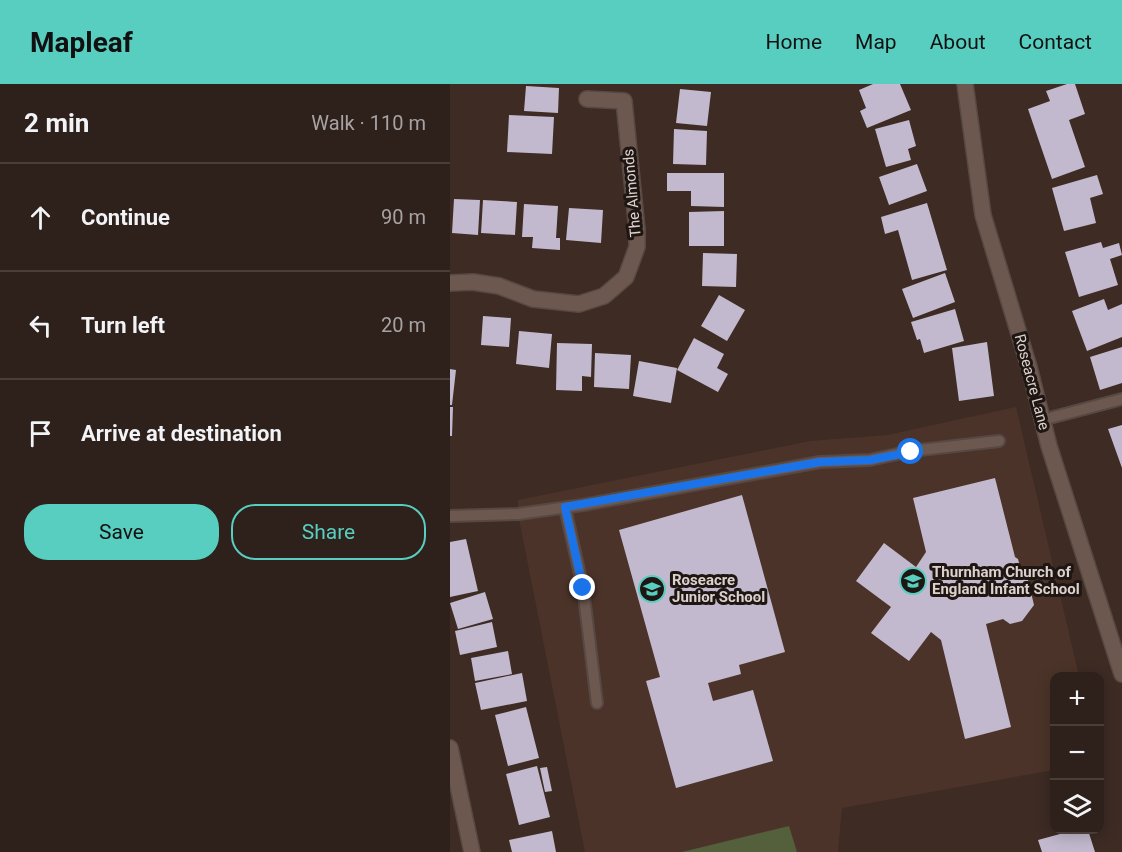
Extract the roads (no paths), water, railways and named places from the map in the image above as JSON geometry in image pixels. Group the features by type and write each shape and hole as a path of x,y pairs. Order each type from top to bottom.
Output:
{"street":[{"name":"Roseacre Lane","path":"965,84 983,215 1029,368 1042,420 1092,585 1122,674"},
{"name":"The Almonds","path":"450,283 473,282 499,286 533,299 579,304 604,296 626,277 637,248 637,230 624,101 586,99"},
{"path":"450,748 472,852"}],"lane":[{"path":"1042,420 1122,399"},
{"path":"450,516 518,514 820,462 870,460 911,452 999,441"},
{"path":"565,507 583,588 597,703"}],"place":[{"name":"Thurnham Church of England Infant School","path":"913,581"},
{"name":"Roseacre Junior School","path":"652,589"}]}
